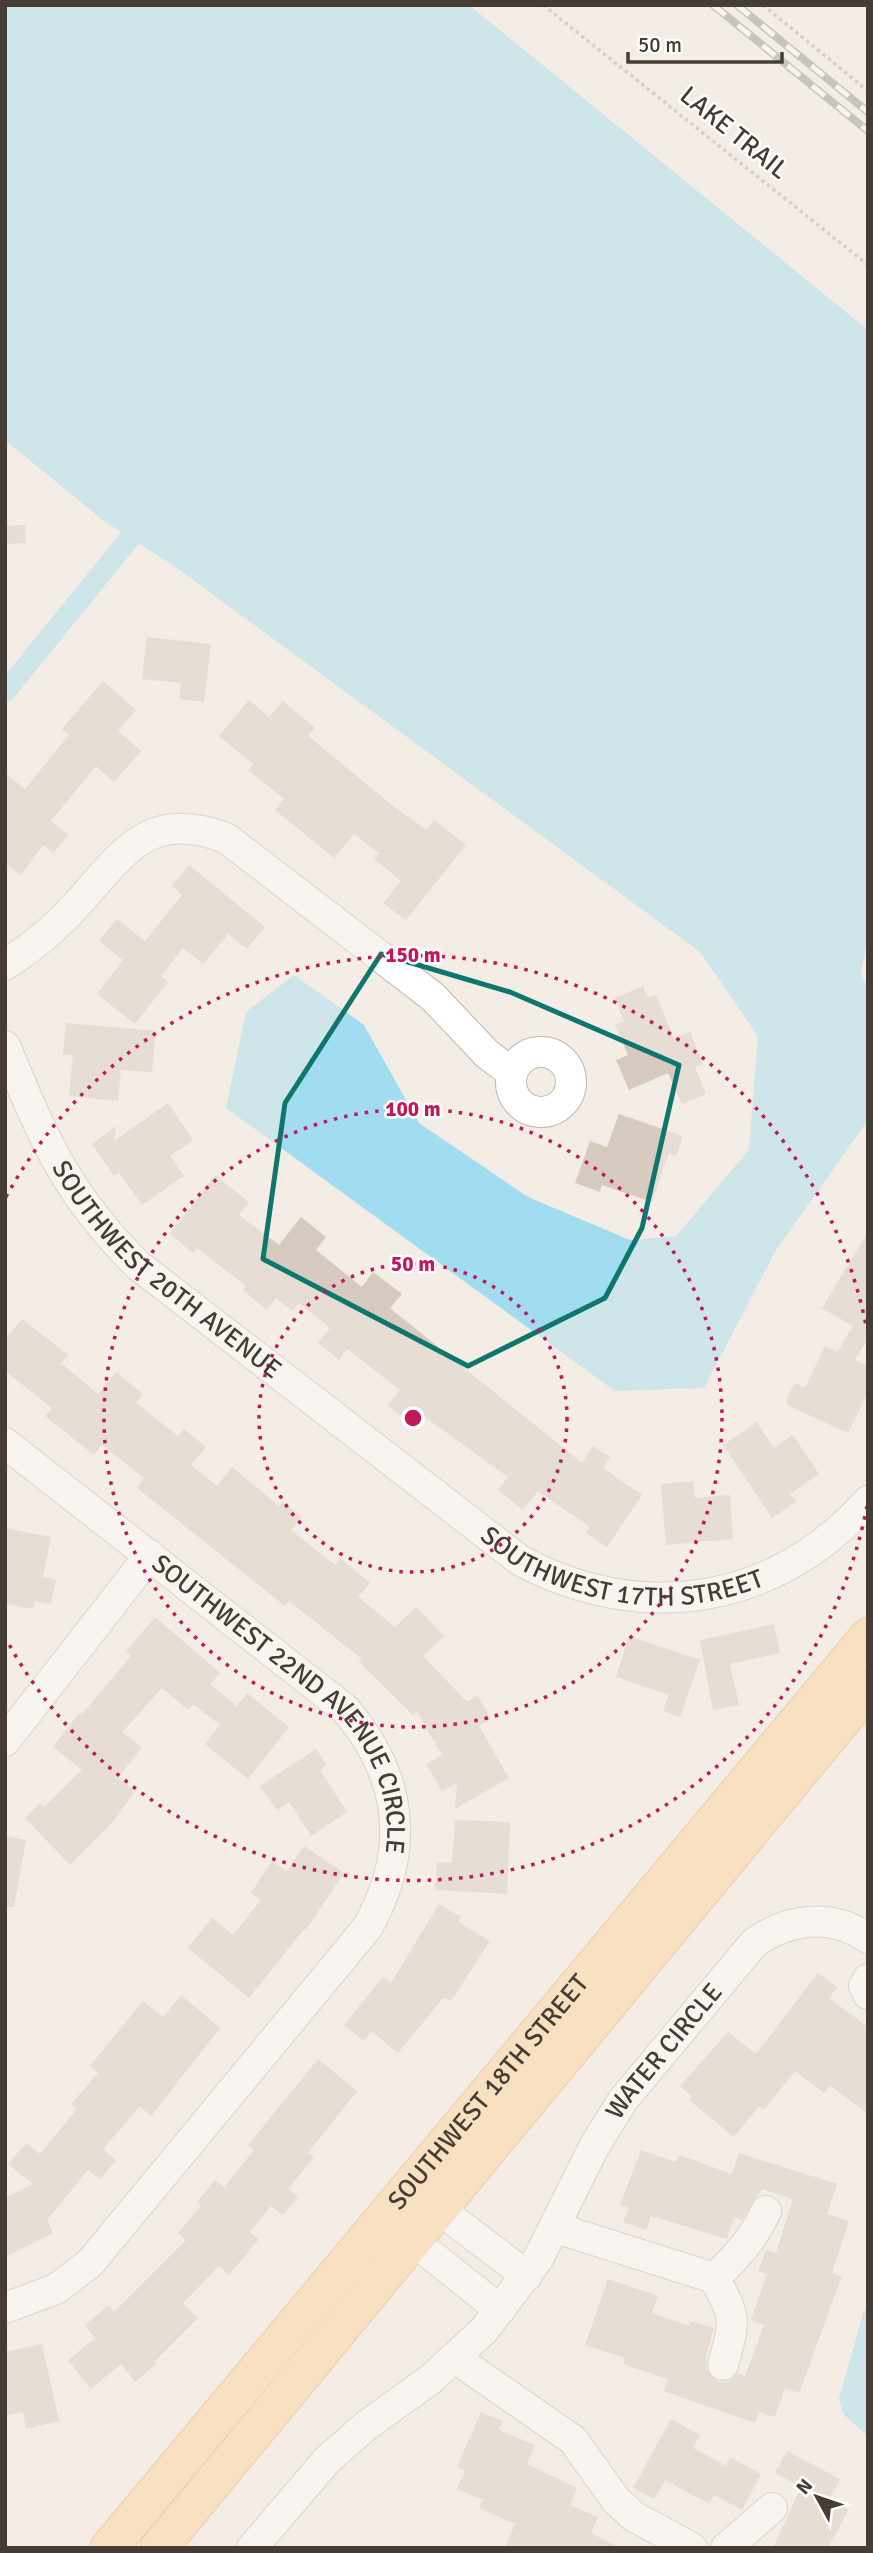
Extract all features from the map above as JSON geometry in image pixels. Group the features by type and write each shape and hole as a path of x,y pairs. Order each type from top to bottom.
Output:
{"main road":[{"name":"SOUTHWEST 18TH STREET","path":"159,2548 411,2239 423,2197 868,1637"},
{"name":"SOUTHWEST 18TH STREET","path":"109,2548 383,2217 423,2197 868,1689"}],"street":[{"path":"5,965 54,929 126,849 164,831 206,831 226,838 433,997 487,1054 512,1073"},
{"name":"SOUTHWEST 20TH AVENUE","path":"5,1045 59,1169 108,1237 139,1266 378,1452"},
{"name":"SOUTHWEST 22ND AVENUE CIRCLE","path":"5,1443 329,1695 359,1725 381,1762 389,1783 396,1826 392,1868 386,1889 367,1928 90,2263 56,2289 33,2300 5,2308"},
{"name":"SOUTHWEST 17TH STREET","path":"378,1452 521,1561 584,1588 628,1597 685,1597 740,1586 802,1558 838,1531 868,1501"},
{"path":"5,1741 149,1555"},
{"name":"WATER CIRCLE","path":"252,2548 328,2459 367,2424 455,2358 500,2310 527,2276 556,2228 595,2145 623,2100 754,1943 781,1927 813,1921 844,1926 868,1938"},
{"path":"868,1979 864,1986 868,1994"},
{"path":"423,2197 527,2276"},
{"path":"714,2278 737,2257 758,2228 766,2211"},
{"path":"383,2217 500,2310"},
{"path":"556,2228 714,2278 731,2307 733,2327 723,2365"},
{"path":"455,2358 572,2440 616,2500 633,2516 692,2548"},
{"path":"726,2548 772,2508"}],"path":[{"name":"LAKE TRAIL","path":"543,5 868,265"},
{"path":"763,5 868,91"}],"highlighted area":[{"path":"381,954 510,992 679,1065 642,1228 605,1298 468,1366 263,1259 285,1103"}],"water":[{"path":"5,5 469,5 868,330 868,934 861,975 868,988 868,1120 776,1250 704,1388 615,1391 226,1108 246,1012 294,975 364,1025 419,1123 528,1197 630,1240 676,1236 749,1150 758,1036 700,952 174,566 104,521 5,440"},
{"path":"867,2307 868,2436 843,2414 839,2399"}],"building":[{"path":"25,525 26,543 5,544 5,526"},
{"path":"147,637 211,644 204,702 179,699 181,683 142,679"},
{"path":"103,681 136,710 118,731 141,751 114,782 96,766 51,821 68,835 53,853 43,845 21,875 5,863 5,773 25,789 69,735 62,729"},
{"path":"249,700 269,717 283,701 315,728 308,736 397,809 427,830 434,820 466,845 406,920 383,903 401,881 374,859 379,853 354,834 334,858 275,810 284,799 248,770 253,764 219,736"},
{"path":"189,865 265,927 247,949 228,934 203,964 183,948 161,976 168,982 135,1024 97,994 123,960 99,941 117,919 145,941 182,895 172,886"},
{"path":"643,986 648,998 656,995 674,1038 690,1032 703,1064 695,1067 706,1094 682,1104 668,1073 629,1090 616,1060 628,1055 615,1025 624,1021 615,998"},
{"path":"66,1023 156,1031 152,1072 121,1070 118,1101 69,1096 73,1055 63,1055"},
{"path":"168,1103 193,1140 170,1156 184,1176 142,1205 119,1173 114,1176 92,1144 116,1126 114,1141"},
{"path":"619,1114 683,1136 676,1156 669,1153 652,1202 602,1185 600,1192 575,1183 590,1141 607,1147"},
{"path":"215,1175 249,1202 239,1215 279,1245 301,1217 326,1237 316,1250 362,1287 373,1272 402,1294 390,1308 582,1463 593,1446 610,1457 603,1468 642,1495 607,1547 586,1533 590,1527 538,1491 523,1510 498,1490 508,1477 418,1412 410,1423 388,1406 400,1390 347,1349 339,1360 318,1343 330,1328 299,1303 292,1311 276,1298 267,1310 243,1290 246,1286 197,1248 193,1253 170,1234"},
{"path":"868,1232 868,1338 855,1360 868,1366 868,1392 848,1433 787,1405 787,1398 795,1383 805,1388 825,1346 837,1352 853,1326 822,1308"},
{"path":"22,1319 68,1355 61,1363 98,1394 116,1372 143,1394 136,1403 178,1436 184,1429 206,1447 191,1465 217,1486 232,1467 279,1506 283,1502 302,1517 291,1530 335,1565 340,1558 370,1583 358,1597 395,1627 416,1607 444,1636 423,1656 467,1702 477,1695 491,1719 479,1726 509,1778 455,1809 457,1783 442,1791 426,1764 442,1755 417,1711 413,1715 359,1662 362,1659 289,1601 285,1606 137,1488 144,1478 102,1445 94,1455 45,1416 52,1408 5,1371 5,1340"},
{"path":"757,1422 774,1448 793,1435 819,1474 790,1494 796,1502 772,1518 723,1445"},
{"path":"693,1481 695,1498 730,1495 733,1539 666,1545 661,1484"},
{"path":"5,1528 51,1537 43,1577 56,1580 51,1604 35,1601 33,1609 5,1604"},
{"path":"155,1617 220,1673 210,1684 237,1706 247,1693 289,1727 248,1779 205,1744 220,1725 193,1704 188,1710 162,1688 122,1732 142,1747 118,1778 135,1791 112,1823 70,1865 25,1818 40,1803 44,1807 82,1770 53,1747 80,1712 82,1714 131,1656 126,1651"},
{"path":"774,1624 780,1653 730,1664 739,1705 713,1710 700,1640"},
{"path":"629,1636 700,1660 680,1717 663,1711 669,1695 616,1677"},
{"path":"316,1749 327,1765 320,1770 347,1812 311,1836 289,1802 277,1810 260,1786"},
{"path":"455,1820 510,1822 507,1894 435,1890 437,1862 452,1863"},
{"path":"5,1836 26,1840 14,1907 5,1907"},
{"path":"304,1846 344,1873 306,1930 304,1929 249,1998 188,1948 212,1918 233,1935 261,1900 251,1893 272,1861 287,1871"},
{"path":"439,1904 461,1917 458,1922 490,1941 451,2001 444,1997 398,2053 371,2031 364,2041 344,2025 383,1977 391,1983"},
{"path":"818,1973 837,1987 829,1998 868,2027 868,2114 830,2085 824,2093 795,2071 764,2110 759,2106 734,2137 689,2100 692,2096 680,2086 728,2032 756,2054"},
{"path":"181,1995 220,2028 151,2116 140,2106 103,2149 116,2160 100,2179 88,2170 47,2220 53,2233 5,2257 5,2198 33,2184 8,2164 26,2143 40,2154 77,2109 71,2104 98,2073 90,2066 143,2001 163,2017"},
{"path":"318,2059 357,2091 308,2153 314,2157 288,2189 298,2197 283,2215 271,2206 250,2232 259,2239 229,2275 219,2266 183,2303 198,2318 154,2362 156,2364 135,2382 121,2364 91,2389 68,2360 95,2338 85,2325 109,2305 114,2312 186,2240 178,2233 201,2206 197,2202 215,2180 224,2187 254,2150 248,2145"},
{"path":"641,2150 676,2162 679,2155 732,2174 739,2153 837,2184 827,2214 849,2221 832,2273 842,2276 799,2393 785,2388 775,2417 759,2412 755,2423 664,2391 668,2379 623,2364 625,2358 585,2345 608,2279 658,2296 652,2313 689,2326 691,2321 714,2328 706,2356 706,2369 718,2382 728,2382 738,2373 745,2376 764,2325 751,2320 767,2274 758,2271 766,2250 776,2253 793,2199 762,2189 742,2220 734,2217 727,2239 651,2216 646,2230 623,2222 629,2208 620,2205"},
{"path":"42,2344 59,2421 26,2429 23,2412 5,2416 5,2352"},
{"path":"481,2412 503,2421 499,2430 535,2445 527,2464 577,2488 570,2505 598,2517 591,2533 620,2548 505,2548 515,2524 479,2508 483,2500 457,2489 465,2471 457,2467"},
{"path":"671,2419 700,2435 693,2448 726,2466 730,2457 761,2474 742,2510 714,2495 709,2504 665,2480 654,2499 633,2488"},
{"path":"787,2451 840,2479 830,2499 849,2509 828,2548 773,2548 801,2487 775,2473"}],"waterway":[{"path":"5,692 130,538"}],"railway":[{"path":"713,5 868,131"},
{"path":"737,5 868,112"}]}
